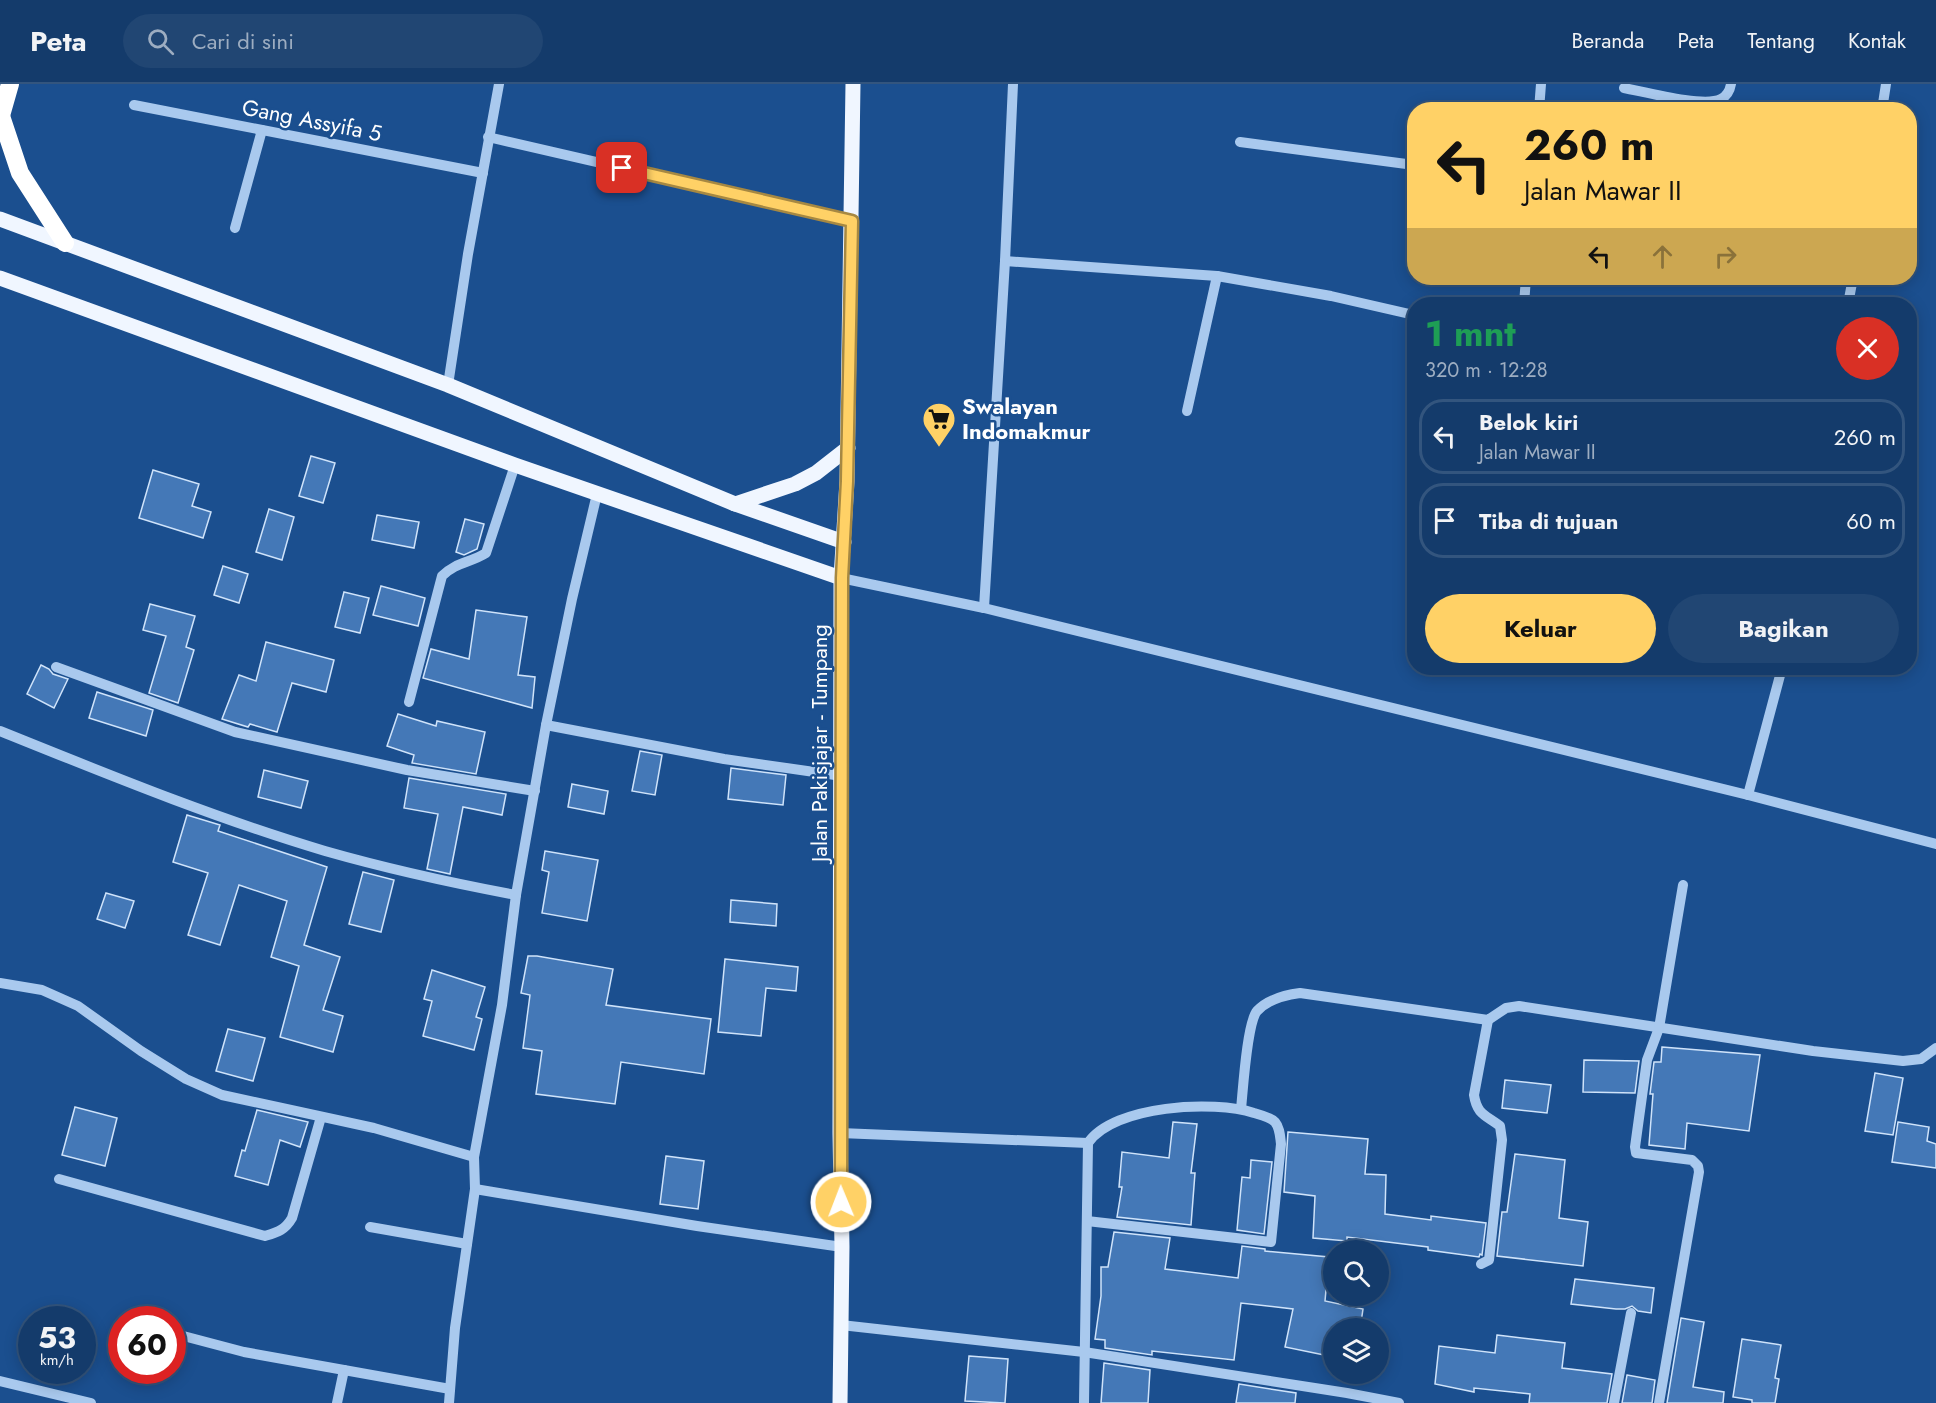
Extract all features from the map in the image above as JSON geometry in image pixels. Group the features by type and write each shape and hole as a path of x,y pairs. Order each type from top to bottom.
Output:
{"highway":[{"path":"10,84 0,117 20,173 65,243"}],"main road":[{"name":"Jalan Pakisjajar - Tumpang","path":"840,1403 842,578 848,448 854,84"},
{"path":"0,219 448,385 735,504 844,542"},
{"path":"0,278 515,465 842,578"},
{"path":"735,504 795,484 816,472 848,448"}],"street":[{"path":"448,385 468,254 499,84"},
{"path":"984,608 1013,84"},
{"path":"1540,102 1541,84"},
{"path":"1624,88 1700,102 1722,99 1729,91 1731,84"},
{"path":"1883,102 1886,84"},
{"name":"Gang Assyifa 5","path":"134,105 483,173"},
{"path":"235,228 262,130"},
{"path":"488,137 852,221"},
{"path":"1240,142 1407,164"},
{"path":"1005,261 1217,276 1331,296 1407,313"},
{"path":"1187,411 1217,276"},
{"path":"409,702 442,576 451,567 477,559 486,553 515,465"},
{"path":"449,1403 455,1328 475,1189 474,1157 502,1005 516,895 546,725 597,494"},
{"path":"842,578 984,608 1748,795 1936,844"},
{"path":"56,667 235,732 406,770 535,791"},
{"path":"1748,795 1780,675"},
{"path":"546,725 724,759 842,776"},
{"path":"0,731 152,792 324,850 429,879 516,895"},
{"path":"1659,1403 1699,1172 1698,1166 1692,1160 1636,1153 1635,1150 1647,1060 1659,1028 1683,885"},
{"path":"0,983 42,990 78,1005 186,1079 222,1095 374,1128 474,1157"},
{"path":"1241,1109 1251,1030 1256,1012 1275,999 1300,993 1488,1020 1506,1008 1519,1005 1813,1052 1903,1061 1921,1059 1936,1048"},
{"path":"1481,1264 1489,1260 1502,1140 1500,1126 1481,1114 1474,1095 1488,1020"},
{"path":"1084,1403 1088,1143 1093,1135 1137,1114 1198,1106 1241,1109 1269,1118 1280,1132 1281,1144 1271,1242 1087,1221"},
{"path":"59,1179 266,1236 281,1231 292,1218 321,1118"},
{"path":"840,1133 1088,1143"},
{"path":"1084,1352 1088,1143"},
{"path":"475,1189 697,1226 842,1247"},
{"path":"370,1227 467,1244"},
{"path":"1614,1403 1630,1313"},
{"path":"841,1325 1084,1352 1399,1403"},
{"path":"186,1337 244,1352 450,1389"},
{"path":"337,1403 344,1370"},
{"path":"0,1381 91,1403"}],"building":[{"path":"311,456 335,463 323,503 299,496"},
{"path":"153,470 199,484 192,506 211,512 203,538 139,518"},
{"path":"269,509 294,517 282,560 256,552"},
{"path":"377,515 419,522 414,548 372,540"},
{"path":"465,519 484,524 477,549 464,555 456,552"},
{"path":"223,566 248,574 239,603 214,595"},
{"path":"381,586 425,598 418,626 373,615"},
{"path":"344,592 369,598 360,633 335,627"},
{"path":"150,604 195,616 186,647 194,650 178,703 149,693 166,636 143,630"},
{"path":"476,610 527,617 518,675 535,677 532,708 423,678 431,649 469,659"},
{"path":"266,642 334,660 326,692 292,683 277,732 250,724 248,727 222,719 239,675 256,681"},
{"path":"41,665 53,674 68,679 54,708 27,694"},
{"path":"97,692 153,710 146,736 89,718"},
{"path":"398,714 436,726 437,721 485,732 476,774 412,763 414,755 387,746"},
{"path":"640,751 662,755 655,795 632,791"},
{"path":"731,768 786,775 783,805 728,799"},
{"path":"264,770 308,781 301,808 258,797"},
{"path":"409,778 506,794 502,815 463,807 450,874 427,869 438,814 404,808"},
{"path":"572,784 608,791 604,814 568,807"},
{"path":"187,815 220,825 218,831 327,867 304,945 340,957 323,1010 343,1016 333,1052 280,1037 299,966 271,957 287,901 239,885 220,945 188,935 208,873 173,862"},
{"path":"545,851 598,860 587,921 542,913 549,872 542,870"},
{"path":"363,872 394,880 381,932 349,924"},
{"path":"106,893 134,901 125,928 97,919"},
{"path":"731,900 777,904 776,926 730,922"},
{"path":"528,956 613,969 606,1005 711,1019 704,1074 621,1062 615,1104 536,1094 542,1051 523,1048 530,995 521,993"},
{"path":"725,959 798,967 796,991 766,988 761,1036 718,1032"},
{"path":"432,970 485,987 476,1017 482,1019 474,1050 423,1036 432,1001 424,999"},
{"path":"228,1029 265,1038 253,1081 216,1071"},
{"path":"1662,1047 1760,1055 1749,1131 1687,1123 1685,1149 1649,1145 1653,1094 1650,1094 1654,1062 1661,1062"},
{"path":"1584,1060 1639,1061 1635,1093 1583,1092"},
{"path":"1875,1073 1903,1078 1893,1135 1865,1131"},
{"path":"1505,1080 1551,1085 1547,1113 1502,1108"},
{"path":"75,1107 117,1118 105,1166 62,1155"},
{"path":"257,1110 308,1122 300,1147 280,1140 268,1185 235,1176"},
{"path":"1173,1122 1197,1124 1191,1173 1195,1173 1191,1225 1117,1217 1122,1187 1119,1187 1122,1152 1169,1158"},
{"path":"1898,1122 1929,1127 1927,1141 1936,1144 1936,1168 1892,1162"},
{"path":"1288,1132 1368,1139 1365,1174 1386,1175 1385,1214 1431,1220 1431,1216 1486,1223 1482,1255 1480,1254 1479,1257 1428,1250 1428,1247 1389,1242 1389,1240 1347,1237 1347,1240 1313,1238 1315,1196 1284,1192"},
{"path":"1515,1154 1565,1160 1559,1218 1588,1222 1583,1266 1497,1256 1502,1212 1507,1212"},
{"path":"666,1156 704,1161 698,1209 660,1204"},
{"path":"1251,1160 1272,1162 1264,1234 1237,1230 1242,1177 1250,1178"},
{"path":"1114,1232 1170,1238 1165,1269 1238,1278 1242,1246 1265,1249 1265,1251 1323,1256 1323,1306 1349,1306 1363,1309 1362,1318 1323,1318 1323,1355 1285,1347 1293,1309 1241,1303 1234,1360 1152,1351 1152,1355 1105,1348 1105,1340 1095,1339 1101,1296 1101,1267 1108,1267"},
{"path":"1575,1279 1654,1288 1651,1313 1638,1311 1632,1306 1616,1309 1571,1304"},
{"path":"1681,1318 1704,1322 1693,1387 1724,1392 1723,1403 1667,1403"},
{"path":"1497,1335 1565,1343 1562,1368 1612,1374 1607,1403 1529,1403 1530,1394 1474,1388 1474,1392 1435,1384 1439,1346 1495,1353"},
{"path":"1742,1339 1781,1345 1775,1378 1779,1379 1775,1403 1752,1403 1752,1400 1733,1397"},
{"path":"969,1356 1008,1359 1005,1403 965,1401"},
{"path":"1104,1363 1150,1370 1148,1403 1101,1403"},
{"path":"1627,1375 1655,1380 1652,1403 1622,1403"},
{"path":"1239,1384 1296,1393 1295,1403 1236,1403"}],"place":[{"name":"Swalayan Indomakmur","path":"939,448"}],"route":[{"path":"622,168 852,221 847,481 842,578 841,1202"}]}
